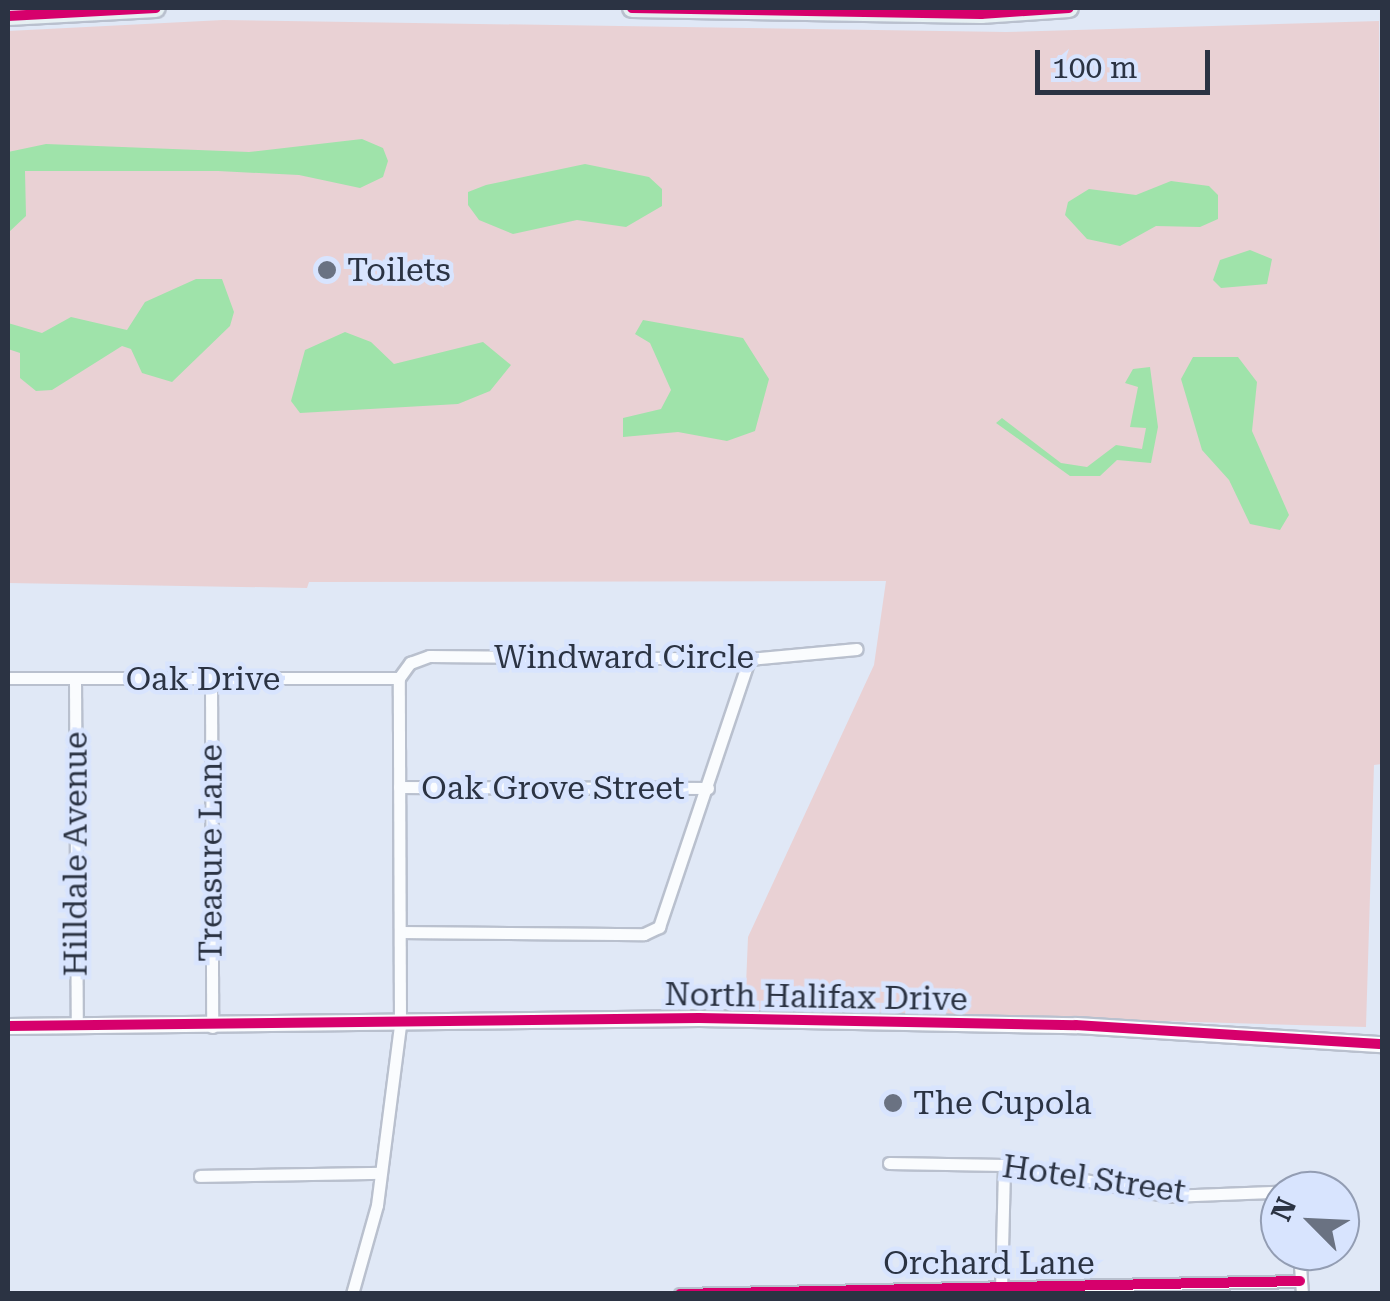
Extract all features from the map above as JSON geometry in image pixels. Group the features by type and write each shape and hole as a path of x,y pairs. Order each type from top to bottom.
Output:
{"main road":[{"path":"8,16 156,8"},
{"path":"632,8 982,14 1069,8"}],"street":[{"name":"Windward Circle","path":"399,678 410,663 429,656 749,659 857,649"},
{"path":"400,932 644,934 660,927 749,659"},
{"name":"Oak Drive","path":"8,678 399,678"},
{"path":"352,1294 369,1248 400,1026 399,678"},
{"name":"Treasure Lane","path":"211,679 212,1027"},
{"name":"Hilldale Avenue","path":"76,680 77,1027"},
{"name":"Oak Grove Street","path":"399,787 708,788"},
{"name":"North Halifax Drive","path":"8,1026 867,1020 1298,1035 1382,1044"},
{"name":"Hotel Street","path":"890,1163 1004,1166 1169,1196 1260,1192"},
{"path":"1001,1290 1004,1166"},
{"path":"200,1176 379,1173"},
{"name":"Orchard Lane","path":"680,1294 1301,1287"}],"shaded area":[{"path":"223,20 1006,32 1379,21 1382,764 1374,765 1366,1027 745,1009 748,937 874,665 886,581 309,582 307,588 8,583 8,31"},
{"path":"362,139 383,148 388,161 383,177 360,188 299,175 25,171 26,216 8,233 8,152 46,144 249,152"},
{"path":"585,164 649,177 662,189 662,206 626,227 577,220 513,234 479,220 468,205 468,192 486,185"},
{"path":"1171,181 1209,186 1218,195 1218,219 1200,227 1156,226 1120,246 1087,239 1065,215 1068,202 1089,189 1136,195"},
{"path":"1250,250 1272,259 1267,284 1221,288 1213,280 1220,260"},
{"path":"196,279 222,279 234,312 230,326 172,382 142,373 131,349 122,346 52,390 36,391 20,378 20,353 8,349 8,323 42,333 71,317 127,330 145,302"},
{"path":"643,320 743,338 769,379 755,431 727,441 678,432 623,437 623,418 661,409 671,390 650,343 635,334"},
{"path":"345,332 371,342 394,364 483,342 511,365 490,391 458,404 300,413 291,401 305,350"},
{"path":"1193,357 1238,357 1257,382 1252,431 1289,515 1280,530 1250,524 1229,480 1202,450 1181,379"},
{"path":"1150,367 1158,427 1151,463 1117,460 1100,476 1070,476 996,423 1002,418 1061,463 1087,467 1116,445 1142,449 1146,428 1130,427 1138,387 1125,383 1133,369"}],"cycle path":[{"path":"8,16 156,8"},
{"path":"632,8 981,14 1069,8"},
{"path":"8,1026 699,1018 1076,1025 1382,1044"},
{"path":"680,1294 1300,1281"}],"place":[{"name":"Toilets","path":"327,270"},
{"name":"The Cupola","path":"893,1103"}]}
